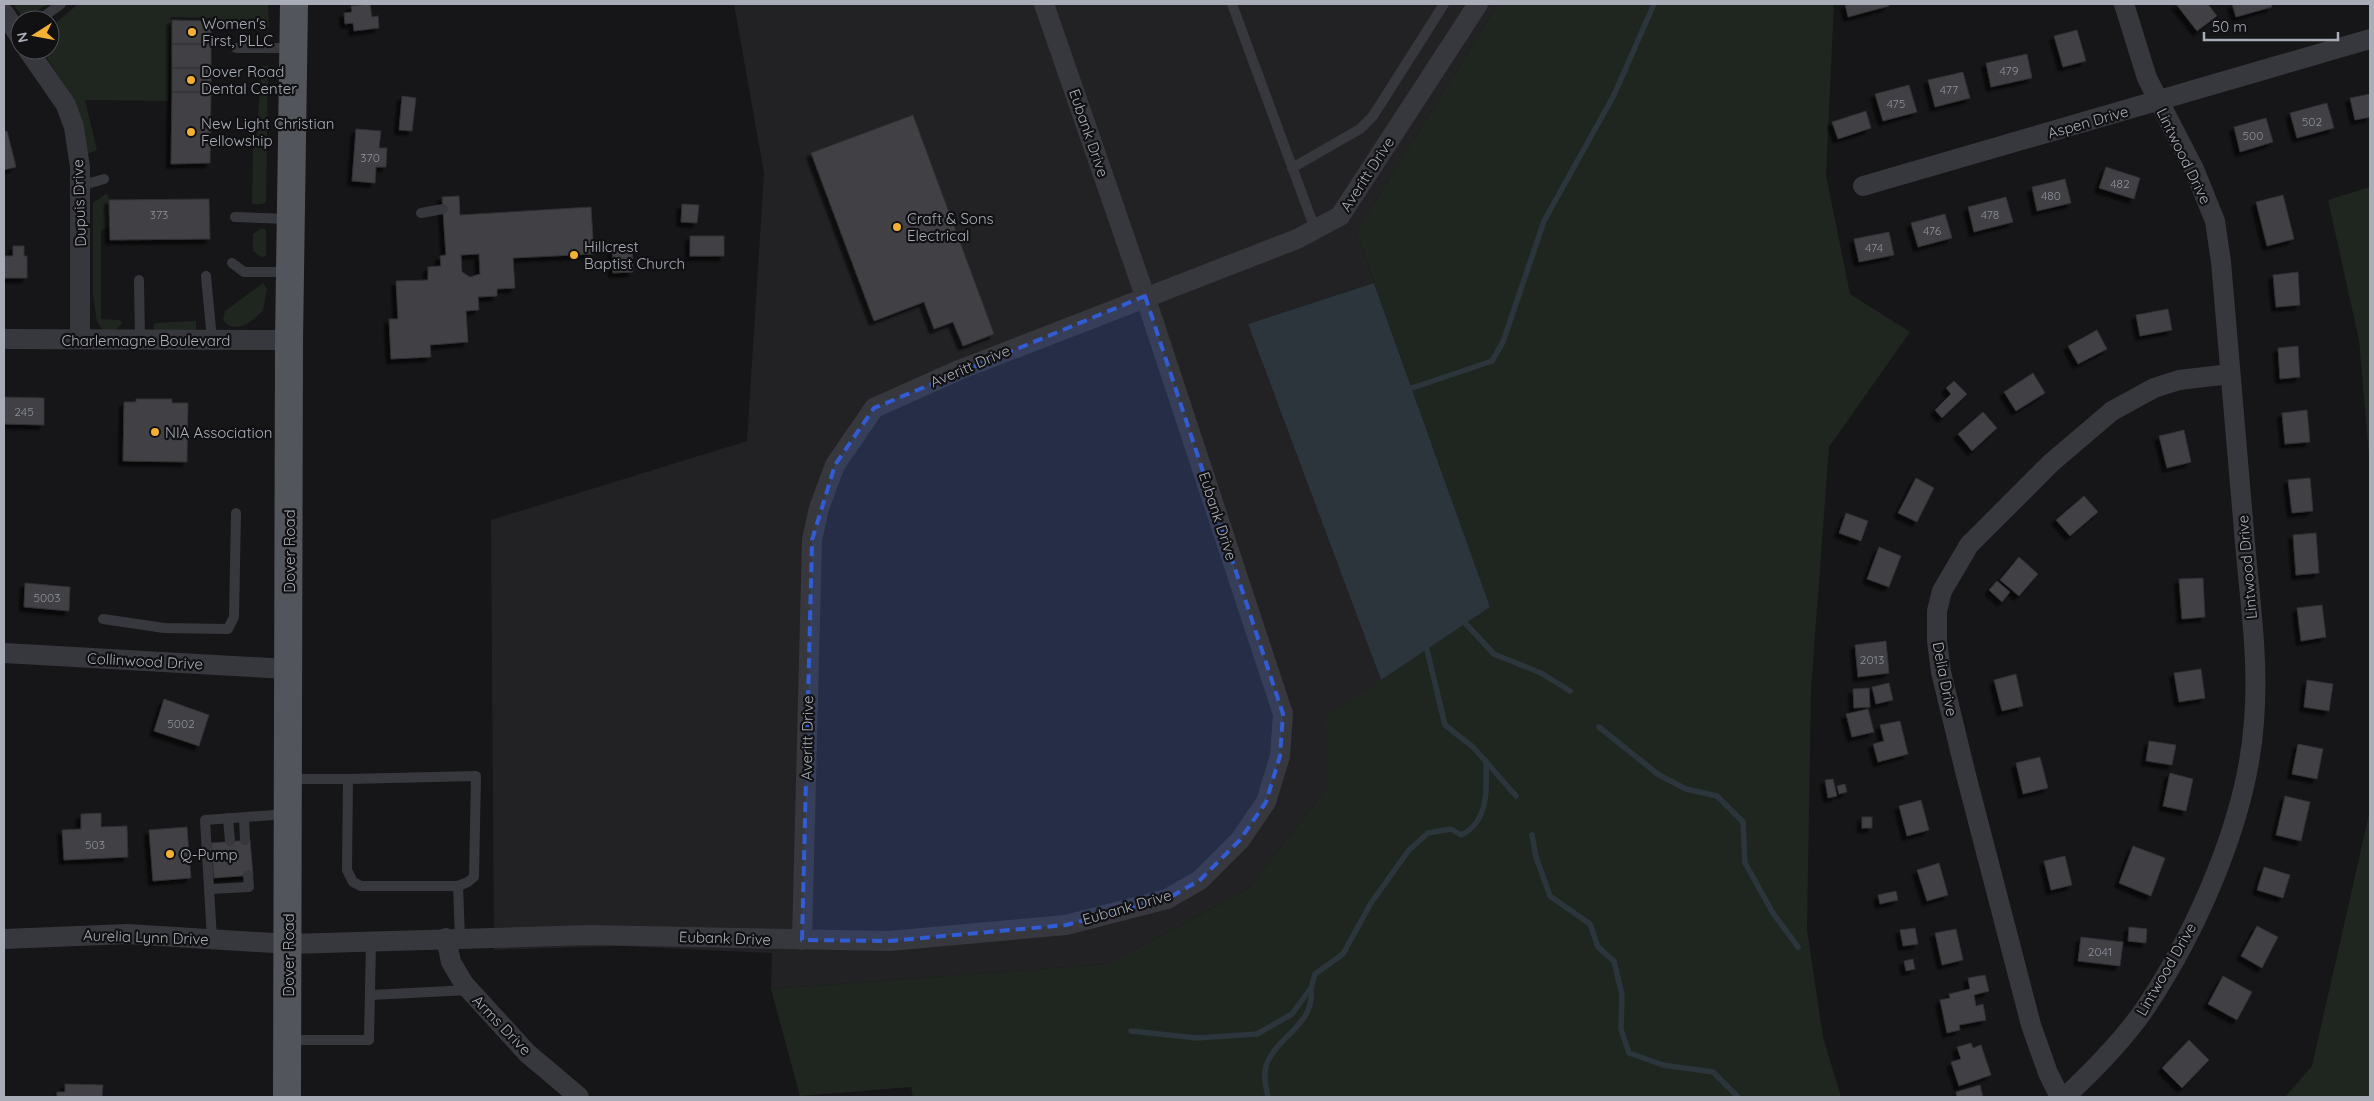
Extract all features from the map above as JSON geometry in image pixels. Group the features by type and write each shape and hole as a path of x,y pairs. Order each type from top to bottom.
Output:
{"main road":[{"name":"Dover Road","path":"287,1097 289,944 287,669 289,625 289,340 294,4"}],"street":[{"name":"Eubank Drive","path":"289,944 590,935 889,941 1066,924 1167,899 1200,880 1240,840 1266,802 1280,756 1283,714 1145,296 1044,4"},
{"name":"Averitt Drive","path":"802,940 812,540 819,508 835,465 874,408 959,370 1297,238 1340,216 1478,4"},
{"name":"Lintwood Drive","path":"2065,1097 2124,1036 2145,1008 2180,952 2212,886 2235,817 2247,769 2255,720 2254,663 2215,221 2194,169 2147,78 2124,4"},
{"name":"Aspen Drive","path":"1862,186 2158,102 2370,39"},
{"name":"Dupuis Drive","path":"35,60 66,105 74,127 80,168 80,339"},
{"name":"Charlemagne Boulevard","path":"4,339 289,340"},
{"name":"Delia Drive","path":"2060,1097 2048,1073 2031,1025 1941,672 1937,621 1942,591 1969,546 2051,463 2112,412 2154,388 2179,380 2230,374"},
{"name":"Collinwood Drive","path":"4,653 287,669"},
{"name":"Aurelia Lynn Drive","path":"4,939 127,934 289,944"},
{"name":"Arms Drive","path":"453,938 451,962 456,974 526,1053 579,1097"}],"lane":[{"path":"1232,4 1315,229"},
{"path":"1292,168 1312,159 1360,129 1373,116 1444,4"},
{"path":"236,48 294,48"},
{"path":"80,186 104,179"},
{"path":"421,213 443,208"},
{"path":"235,218 291,219"},
{"path":"232,263 244,272 290,272"},
{"path":"206,276 212,340"},
{"path":"139,280 140,340"},
{"path":"103,619 164,628 228,629 234,617 236,513"},
{"path":"288,779 476,776 474,877 458,886 361,886 353,882 347,870 348,779"},
{"path":"212,939 211,889 206,820 288,813"},
{"path":"228,818 230,841"},
{"path":"244,818 245,840"},
{"path":"211,889 249,887 248,875"},
{"path":"232,877 232,888"},
{"path":"453,938 458,886"},
{"path":"288,1040 369,1040 371,941"},
{"path":"371,995 469,990"}],"highlighted area":[{"path":"1145,296 1283,714 1280,756 1266,802 1240,840 1200,880 1167,899 1066,925 889,941 802,940 812,540 835,465 874,408"}],"shaded area":[{"path":"13,4 47,4 38,10 17,10"},
{"path":"78,4 268,4 269,27 262,29 259,21 239,20 236,26 216,26 215,18 171,17 168,101 85,100 97,150 87,154 85,131 76,104 48,60 60,60 60,19"},
{"path":"734,4 1498,4 1356,232 1374,283 1248,324 1381,680 1326,717 1327,788 1248,889 1108,964 771,989 772,953 618,946 494,950 491,520 747,441 764,173"},
{"path":"1498,4 1834,4 1826,175 1850,294 1910,332 1829,447 1811,690 1807,930 1823,1037 1841,1097 913,1097 911,1087 800,1096 771,989 1108,964 1248,889 1327,788 1325,717 1490,607 1356,232"},
{"path":"262,66 268,66 266,202 252,204 253,142 256,142"},
{"path":"2370,187 2370,468 2359,340 2328,200"},
{"path":"107,193 110,228 101,230 101,319 120,320 122,323 115,331 104,331 97,322 93,294 93,203"},
{"path":"262,228 266,230 266,256 262,257 253,251 253,234"},
{"path":"263,283 267,289 263,310 244,325 233,327 228,325 223,320 225,311"},
{"path":"1374,283 1490,607 1381,680 1248,324"},
{"path":"196,321 196,329 192,331 155,330 153,327 155,323"},
{"path":"2370,810 2370,1097 2285,1097 2312,1066"}],"building":[{"path":"370,4 372,17 378,16 379,28 354,31 353,23 345,24 344,13 352,12 351,6"},
{"path":"1845,4 1889,4 1889,6 1848,17"},
{"path":"2176,4 2208,4 2217,16 2197,31"},
{"path":"2232,4 2271,4 2272,7 2236,17"},
{"name":"Women's First, PLLC","path":"172,20 211,21 211,44 172,44"},
{"path":"2077,30 2086,61 2063,67 2054,36"},
{"path":"172,44 211,44 211,68 172,68"},
{"path":"2027,54 2032,78 1991,87 1986,63"},
{"name":"Dover Road Dental Center","path":"172,68 211,68 211,92 172,92"},
{"path":"1963,72 1970,98 1935,107 1928,80"},
{"path":"1909,85 1917,112 1883,121 1875,94"},
{"name":"New Light Christian Fellowship","path":"172,92 211,92 210,163 171,164"},
{"path":"2370,94 2370,117 2355,120 2350,98"},
{"path":"402,96 416,98 412,131 399,130"},
{"path":"2327,103 2334,128 2297,138 2290,113"},
{"path":"1866,111 1871,128 1838,139 1832,122"},
{"name":"Craft & Sons Electrical","path":"913,115 994,334 963,346 953,322 934,329 924,302 874,321 811,153"},
{"path":"2266,118 2273,142 2240,152 2234,127"},
{"path":"356,129 381,131 379,148 387,148 386,167 376,167 375,183 352,181"},
{"path":"7,131 16,167 4,170 4,132"},
{"path":"2106,167 2140,178 2134,199 2099,188"},
{"path":"2065,179 2071,203 2037,211 2032,187"},
{"path":"2283,195 2294,239 2267,246 2256,202"},
{"path":"459,196 460,215 591,207 594,254 513,258 515,288 497,289 497,296 478,297 479,310 466,311 468,342 430,345 431,357 391,359 389,319 398,319 396,281 428,280 428,267 441,266 440,256 446,255 442,197","holes":["479,254 480,274 470,277 462,272 461,255"]},
{"path":"2006,197 2013,222 1974,232 1968,207"},
{"path":"209,199 210,239 110,240 109,200"},
{"path":"682,204 699,205 697,223 681,222"},
{"path":"1945,214 1952,238 1918,247 1911,223"},
{"path":"1889,232 1894,255 1859,262 1854,239"},
{"path":"690,236 724,236 724,256 690,256"},
{"path":"13,246 24,246 24,256 27,256 27,278 4,278 4,256 13,256"},
{"path":"632,246 633,272 613,273 612,247"},
{"path":"2298,272 2300,305 2276,307 2273,275"},
{"path":"2168,309 2172,330 2140,336 2136,315"},
{"path":"2097,330 2107,349 2078,364 2068,346"},
{"path":"2298,346 2300,377 2280,379 2278,348"},
{"path":"2033,373 2045,393 2016,411 2004,392"},
{"path":"1954,381 1967,394 1942,418 1935,410 1951,394 1946,388"},
{"path":"4,397 44,398 44,425 4,424"},
{"name":"NIA Association","path":"136,399 172,399 172,403 188,403 187,462 123,461 124,402 136,402"},
{"path":"2307,410 2310,442 2285,444 2282,413"},
{"path":"1983,412 1997,428 1972,451 1958,434"},
{"path":"2184,430 2191,462 2167,468 2159,436"},
{"path":"1916,478 1934,488 1917,522 1898,513"},
{"path":"2310,478 2313,511 2292,513 2288,480"},
{"path":"2084,496 2098,512 2070,536 2056,520"},
{"path":"1846,513 1868,521 1861,541 1839,533"},
{"path":"2316,533 2319,573 2296,575 2293,535"},
{"path":"1879,547 1901,556 1889,587 1867,579"},
{"path":"2019,557 2038,574 2019,596 2000,580"},
{"path":"2203,578 2205,617 2182,619 2179,579"},
{"path":"1997,581 2010,592 2002,602 1989,590"},
{"path":"25,583 70,587 69,611 24,607"},
{"path":"2322,605 2326,637 2301,641 2297,608"},
{"path":"1886,641 1889,673 1858,677 1855,645"},
{"path":"2201,669 2205,698 2179,702 2174,673"},
{"path":"2016,674 2023,706 2002,711 1994,680"},
{"path":"2307,680 2333,684 2329,711 2304,707"},
{"path":"1889,683 1893,700 1876,704 1872,687"},
{"path":"1869,688 1870,707 1854,708 1853,689"},
{"path":"164,699 209,715 199,746 154,731"},
{"path":"1868,709 1874,732 1852,737 1846,714"},
{"path":"1900,721 1908,754 1878,762 1873,744 1884,741 1880,725"},
{"path":"2149,741 2176,745 2172,765 2146,761"},
{"path":"2298,744 2323,749 2317,779 2292,774"},
{"path":"2040,757 2048,788 2023,794 2016,763"},
{"path":"2170,773 2193,779 2186,811 2163,806"},
{"path":"1833,779 1837,796 1828,798 1825,780"},
{"path":"1845,784 1847,792 1839,794 1837,786"},
{"path":"2285,796 2310,802 2301,841 2276,835"},
{"path":"1921,800 1929,830 1907,836 1899,806"},
{"path":"101,813 101,827 127,826 128,857 64,860 62,830 81,829 81,814"},
{"path":"1862,817 1872,817 1872,828 1862,828"},
{"name":"Q-Pump","path":"187,827 191,878 153,881 149,830"},
{"path":"250,840 253,875 214,878 211,843"},
{"path":"2133,846 2165,858 2151,896 2119,883"},
{"path":"2065,856 2072,885 2051,890 2044,861"},
{"path":"1939,863 1948,895 1927,901 1917,870"},
{"path":"2264,867 2290,875 2283,898 2257,890"},
{"path":"1896,891 1898,900 1880,904 1878,895"},
{"path":"2257,926 2278,937 2262,968 2241,956"},
{"path":"2129,927 2147,929 2146,943 2128,941"},
{"path":"1915,928 1918,944 1903,946 1900,930"},
{"path":"1956,929 1963,960 1942,965 1935,933"},
{"path":"2081,937 2123,942 2120,966 2078,961"},
{"path":"1913,959 1915,969 1906,971 1904,961"},
{"path":"1985,975 1989,991 1974,995 1976,1006 1983,1004 1986,1020 1959,1025 1960,1030 1947,1033 1940,1000 1950,998 1949,994 1970,989 1968,978"},
{"path":"2223,976 2252,992 2237,1020 2208,1004"},
{"path":"2189,1040 2209,1060 2182,1088 2162,1068"},
{"path":"1971,1043 1973,1048 1981,1045 1991,1075 1959,1086 1951,1062 1961,1059 1957,1047"},
{"path":"65,1084 103,1085 102,1097 57,1097 57,1092 65,1092"},
{"path":"1980,1085 1983,1097 1957,1097 1956,1092"}],"waterway":[{"path":"1412,388 1492,361 1503,342 1544,221 1614,95 1654,4"},
{"path":"1466,624 1494,654 1541,673 1570,691"},
{"path":"1427,650 1445,725 1473,747 1516,796"},
{"path":"1599,727 1659,775 1686,789 1717,796 1743,822 1745,863 1773,913 1798,947"},
{"path":"1131,1031 1197,1038 1257,1034 1292,1014 1311,988 1315,974 1343,954 1371,903 1409,850 1428,833 1451,829 1461,835 1477,822 1486,793 1486,761"},
{"path":"1532,835 1536,857 1550,896 1590,924 1598,947 1614,961 1622,995 1621,1029 1629,1053 1663,1065 1713,1072 1738,1097"},
{"path":"1268,1097 1265,1078 1266,1066 1271,1056 1307,1012 1311,1001 1311,988"}],"place":[{"name":"Women's First, PLLC","path":"192,32"},
{"name":"Dover Road Dental Center","path":"191,80"},
{"name":"New Light Christian Fellowship","path":"191,132"},
{"name":"Craft & Sons Electrical","path":"897,227"},
{"name":"Hillcrest Baptist Church","path":"574,255"},
{"name":"NIA Association","path":"155,432"},
{"name":"Q-Pump","path":"170,854"}]}
